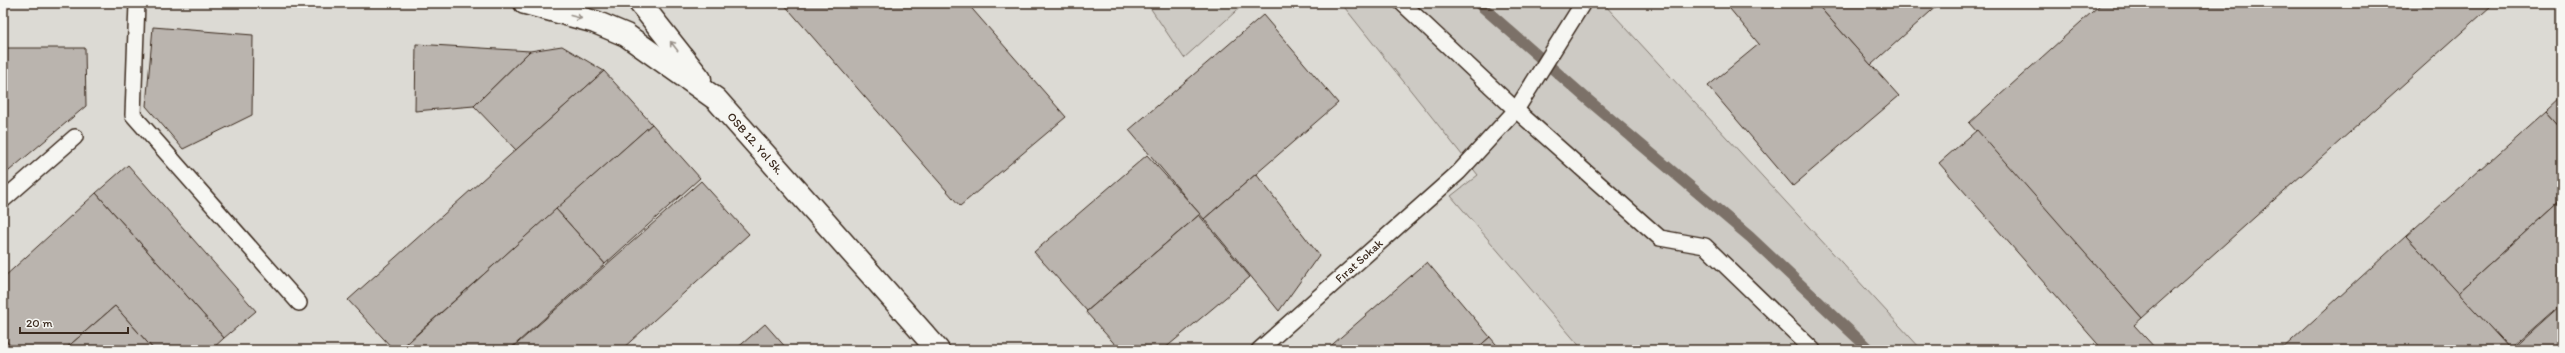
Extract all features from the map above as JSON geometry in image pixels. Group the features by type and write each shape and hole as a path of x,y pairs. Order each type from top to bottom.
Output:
{"street":[{"name":"OSB 12. Yol Sk.","path":"525,3 595,22 626,35 716,99 938,350"},
{"path":"640,3 716,99"}],"lane":[{"path":"137,3 133,115 299,303"},
{"path":"1402,3 1516,110 1660,238 1705,246 1813,350"},
{"name":"Fırat Sokak","path":"1259,350 1459,172 1516,110 1583,3"},
{"path":"3,200 75,137"}],"shaded area":[{"path":"3,3 2562,3 2562,350 3,350"},
{"path":"1147,3 1245,3 1184,58"},
{"path":"1341,3 1603,3 1922,350 1583,350 1451,196 1478,175"}],"building":[{"path":"783,3 967,3 1066,117 960,206"},
{"path":"1725,3 1816,3 1899,96 1793,186 1708,86 1759,44"},
{"path":"1816,3 1940,3 1871,65"},
{"path":"2102,3 2489,3 2491,6 2142,318 1969,123"},
{"path":"1263,15 1338,103 1204,219 1129,130"},
{"path":"153,27 253,35 252,115 183,149 146,106"},
{"path":"416,44 530,51 474,106 415,111"},
{"path":"562,46 604,71 516,150 474,106 530,51"},
{"path":"3,48 85,48 86,106 3,176"},
{"path":"604,71 652,124 399,350 394,350 348,300"},
{"path":"2562,96 2562,129 2546,111"},
{"path":"2546,111 2562,129 2562,199 2458,293 2406,236"},
{"path":"652,124 700,178 605,264 556,209"},
{"path":"1977,130 2142,318 2134,325 2157,350 2103,350 1939,163"},
{"path":"1147,155 1200,214 1087,311 1034,252"},
{"path":"128,165 256,311 224,338 96,193"},
{"path":"1256,174 1319,255 1279,311 1204,219"},
{"path":"701,181 749,234 621,350 510,350"},
{"path":"96,193 224,338 211,350 154,350 115,306 64,350 14,350 3,337 3,278"},
{"path":"2562,199 2562,303 2510,349 2458,293"},
{"path":"556,209 605,264 509,350 400,350"},
{"path":"1199,215 1250,277 1163,350 1120,350 1086,312"},
{"path":"2406,236 2511,350 2281,350"},
{"path":"1427,262 1490,337 1475,350 1326,350"},
{"path":"2562,304 2562,350 2512,349"},
{"path":"115,306 154,350 64,350"},
{"path":"765,324 788,350 735,350"},
{"path":"3,337 14,350 3,350"},
{"path":"1490,337 1501,350 1475,350"}],"waterway":[{"path":"1478,3 1587,99 1750,237 1870,350"}]}
